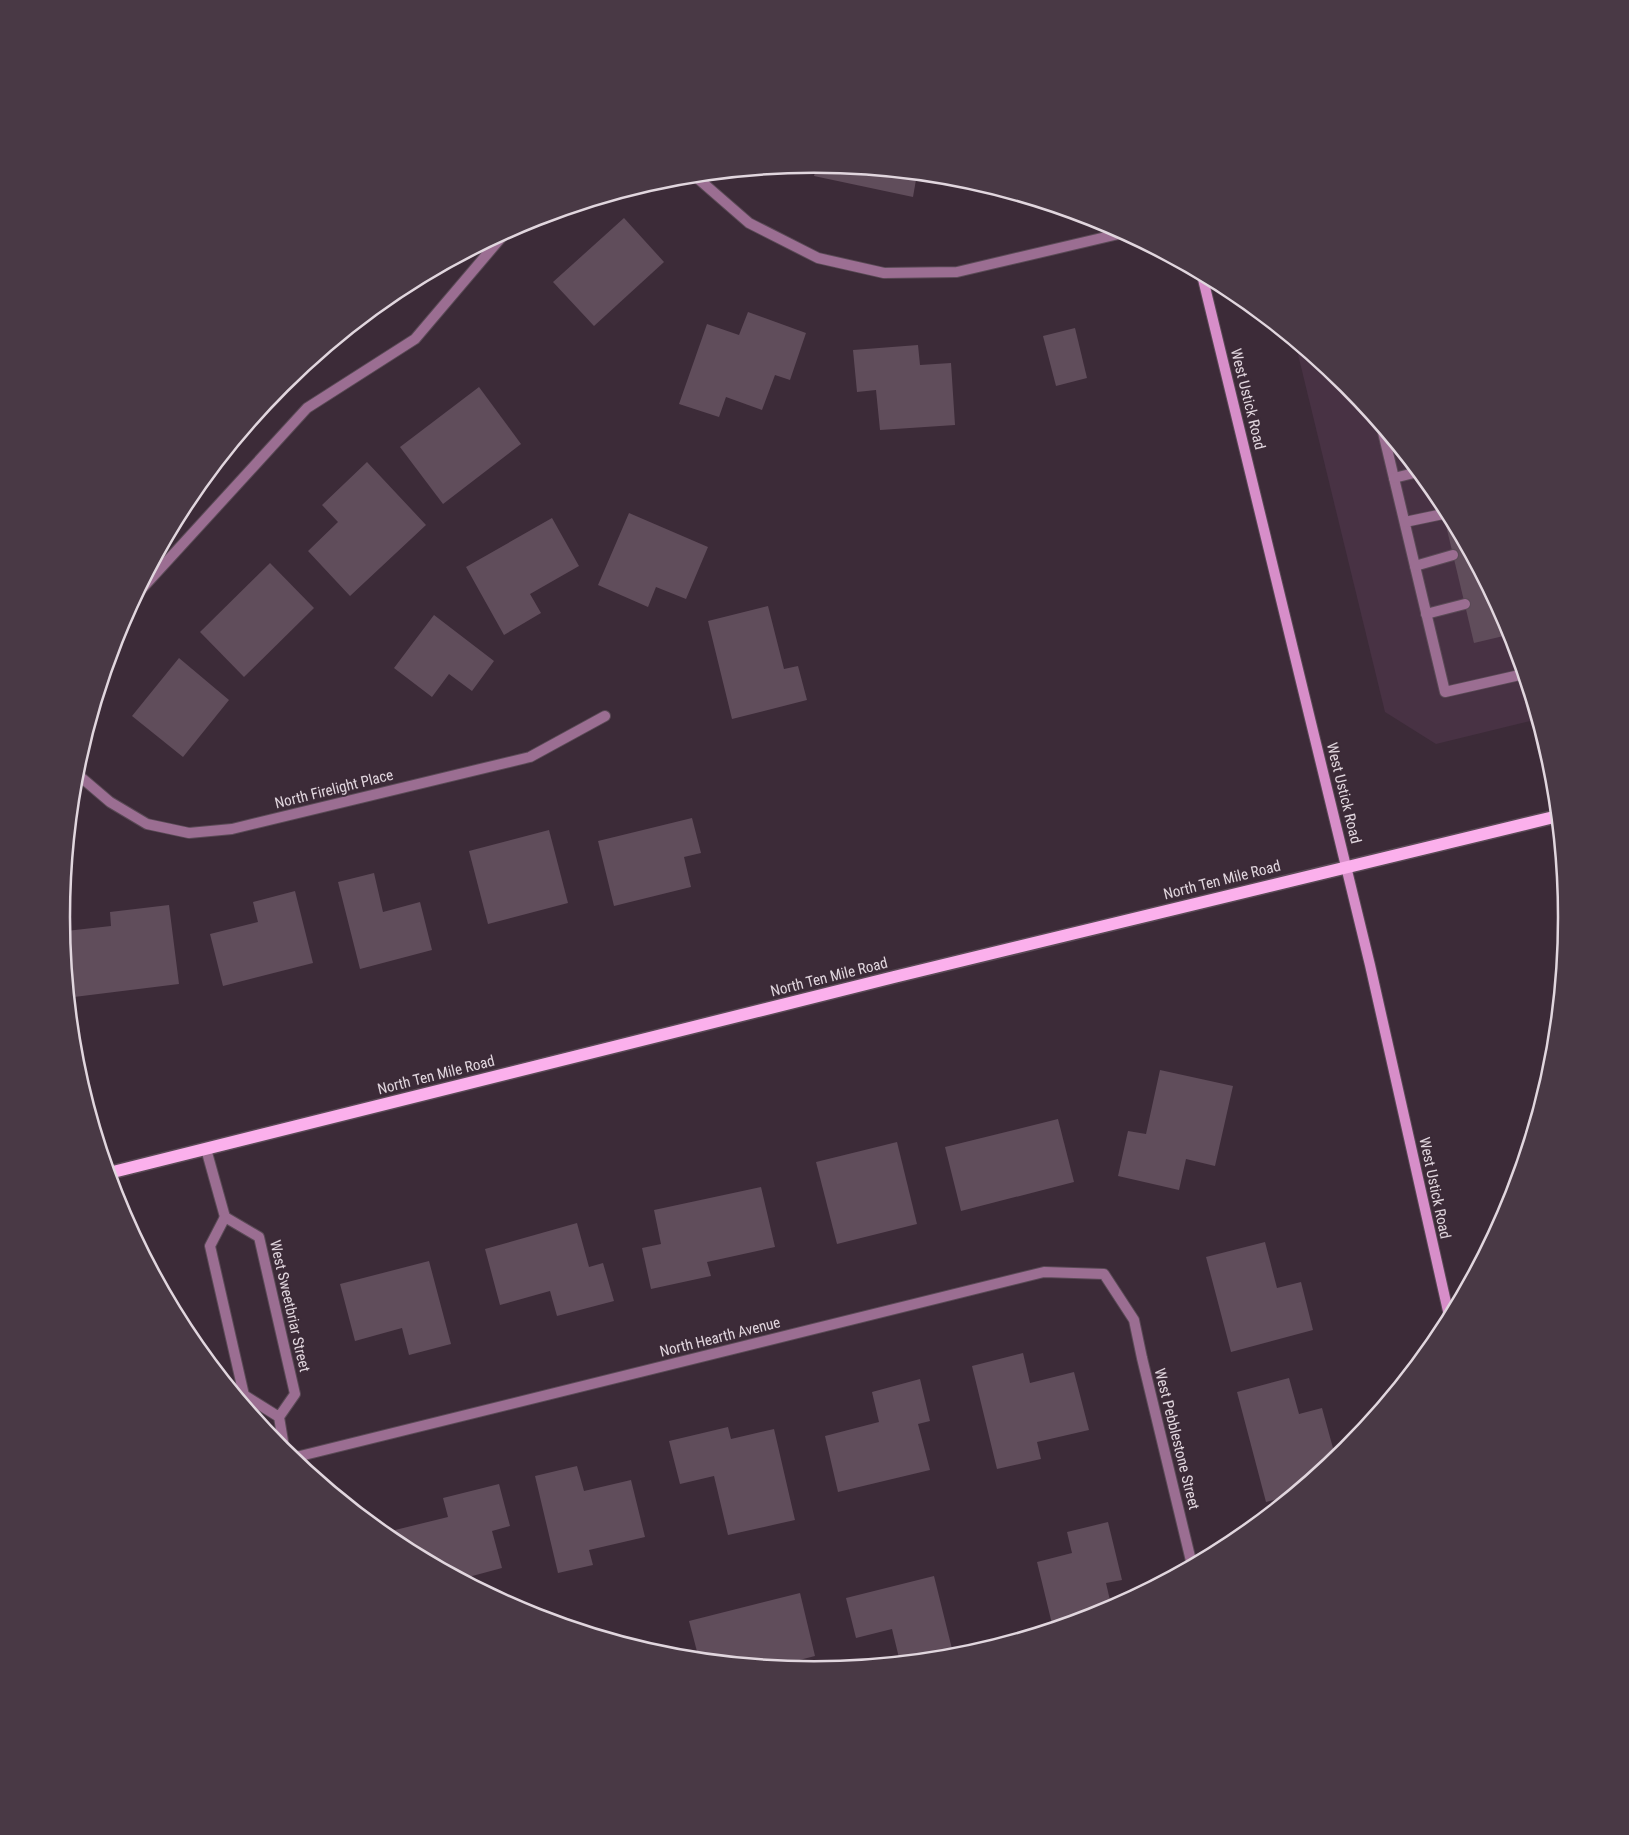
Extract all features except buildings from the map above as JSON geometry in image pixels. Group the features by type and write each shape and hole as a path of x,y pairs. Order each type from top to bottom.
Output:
{"main road":[{"name":"West Ustick Road","path":"1204,283 1347,866 1447,1309"},
{"name":"North Ten Mile Road","path":"115,1171 1347,866 1553,817"}],"street":[{"path":"701,182 749,223 818,258 884,273 956,272 1112,236"},
{"path":"153,576 307,408 415,339 494,246"},
{"path":"1385,440 1445,692 1518,675"},
{"path":"1394,478 1412,474"},
{"path":"1405,522 1440,515"},
{"path":"1415,566 1453,555"},
{"path":"1426,614 1465,604"},
{"name":"North Firelight Place","path":"83,779 110,802 147,824 189,833 232,829 530,757 604,716"},
{"path":"206,1149 225,1217 210,1246 244,1395"},
{"name":"West Sweetbriar Street","path":"225,1217 259,1237 295,1394 280,1417"},
{"name":"North Hearth Avenue","path":"301,1456 1044,1272 1104,1274 1134,1320"},
{"name":"West Pebblestone Street","path":"1134,1320 1191,1560"},
{"path":"244,1395 280,1417 283,1439"}],"shaded area":[{"path":"1297,352 1341,391 1374,427 1405,464 1434,504 1482,588 1502,633 1533,720 1436,744 1385,712"}]}
